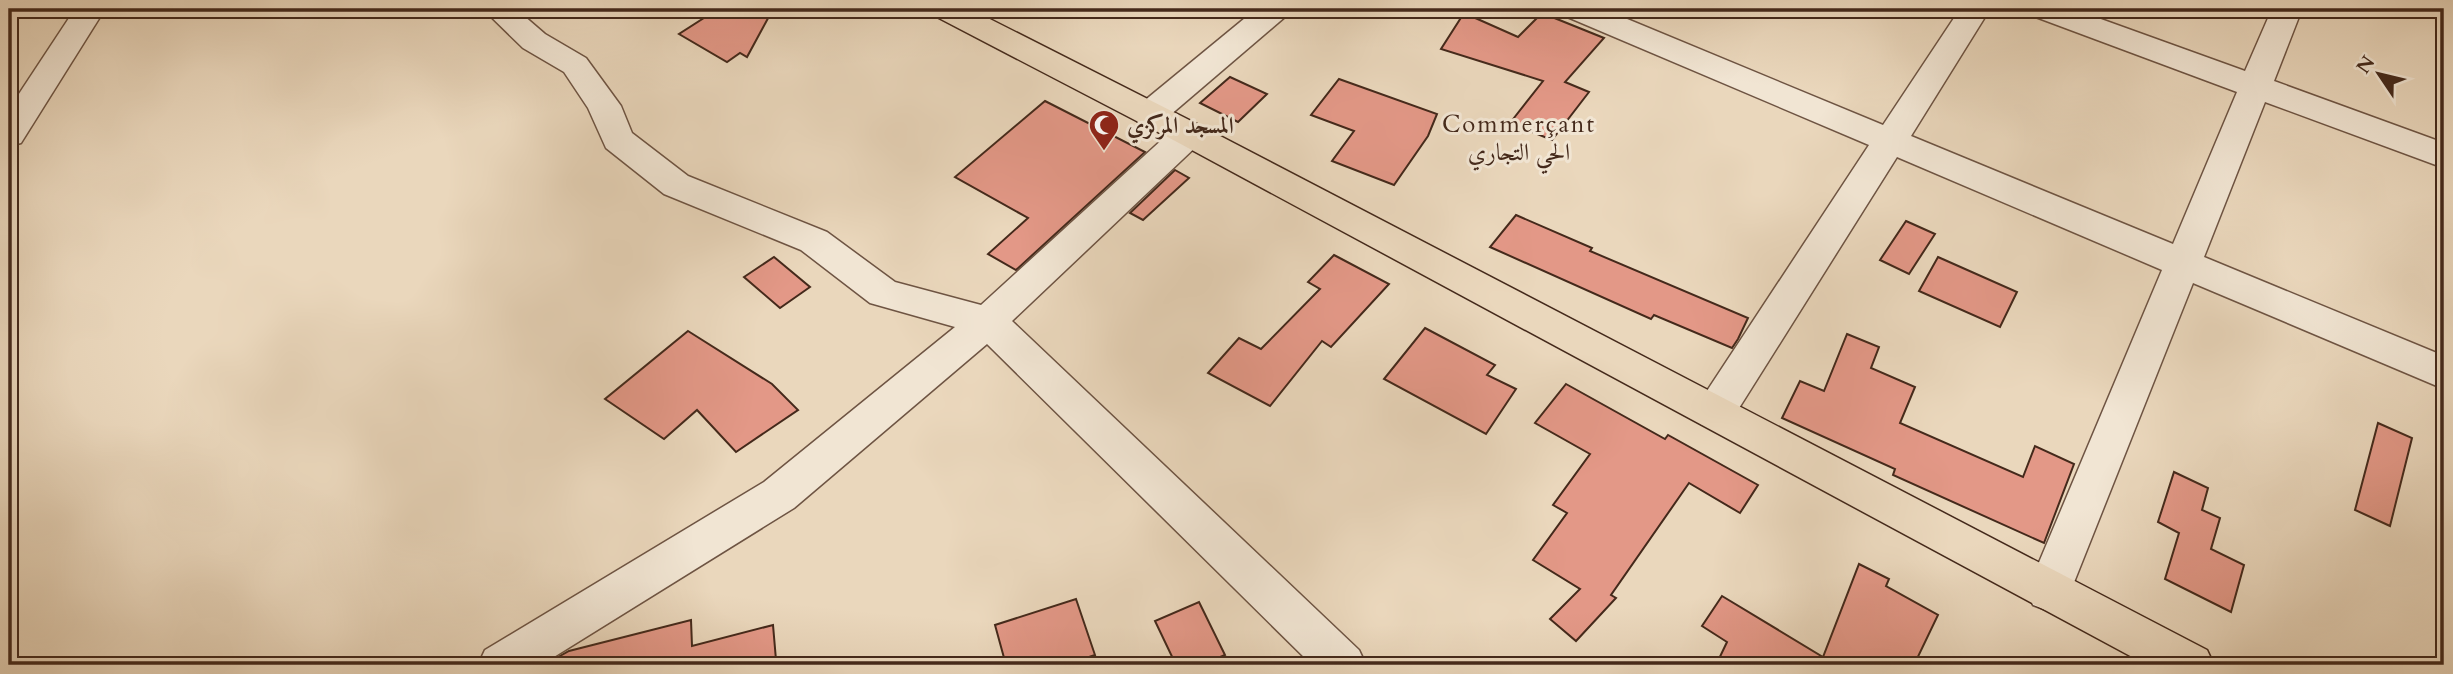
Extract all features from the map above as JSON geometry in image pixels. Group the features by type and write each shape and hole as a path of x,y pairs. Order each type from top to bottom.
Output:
{"main road":[{"path":"946,9 1189,134 2191,665"}],"street":[{"path":"9,135 90,9"},
{"path":"498,9 534,41 575,65 604,106 618,140 676,185 814,241 883,292 988,321 1343,665"},
{"path":"1150,114 1275,9"},
{"path":"1576,9 2444,373"},
{"path":"1715,412 1975,9"},
{"path":"2044,9 2444,156"},
{"path":"2049,591 2287,9"},
{"path":"501,665 779,495 988,321 1189,134"}],"building":[{"path":"718,9 773,9 747,57 740,53 727,62 679,34"},
{"path":"1464,13 1518,37 1542,13 1604,38 1565,82 1589,92 1552,140 1510,123 1543,81 1441,49"},
{"path":"1230,77 1267,94 1238,122 1200,103"},
{"path":"1339,79 1437,114 1428,136 1394,185 1332,161 1354,131 1311,115"},
{"path":"1045,101 1145,152 1016,270 988,254 1028,218 955,177"},
{"path":"1175,170 1189,178 1143,220 1130,213"},
{"path":"1516,215 1592,248 1590,251 1748,318 1738,339 1732,348 1654,315 1651,319 1490,247"},
{"path":"1906,221 1935,234 1909,274 1880,260"},
{"path":"1334,255 1389,284 1331,347 1322,341 1270,406 1208,373 1239,338 1261,349 1320,289 1308,282"},
{"path":"774,257 810,287 780,308 744,277"},
{"path":"1938,257 2017,292 2000,327 1919,291"},
{"path":"1425,328 1495,365 1487,375 1516,389 1486,434 1384,379"},
{"path":"688,331 772,384 798,410 736,452 697,410 664,439 605,399"},
{"path":"1847,334 1879,347 1871,368 1915,387 1900,423 2023,477 2035,446 2074,464 2044,543 1893,475 1895,469 1782,418 1800,381 1824,391"},
{"path":"1566,384 1665,439 1668,435 1758,485 1740,513 1689,483 1611,595 1616,598 1576,641 1550,619 1580,589 1533,560 1567,513 1553,505 1590,454 1535,423"},
{"path":"2378,423 2412,438 2390,526 2355,510"},
{"path":"2174,472 2208,488 2202,510 2220,518 2211,549 2244,565 2231,612 2165,579 2179,533 2158,522"},
{"path":"1859,564 1889,579 1886,586 1938,615 1914,665 1716,665 1727,642 1702,626 1722,596 1823,657"},
{"path":"1076,599 1095,655 1065,665 1006,665 995,625"},
{"path":"1199,602 1225,655 1201,665 1176,665 1155,621"},
{"path":"691,620 692,646 773,625 776,660 758,665 561,665 560,656 569,651"}],"place":[{"name":"المسجد المركزي","path":"1104,152"}],"district":[{"name":"Commerçant الحي التجاري","path":"1519,138"}]}
